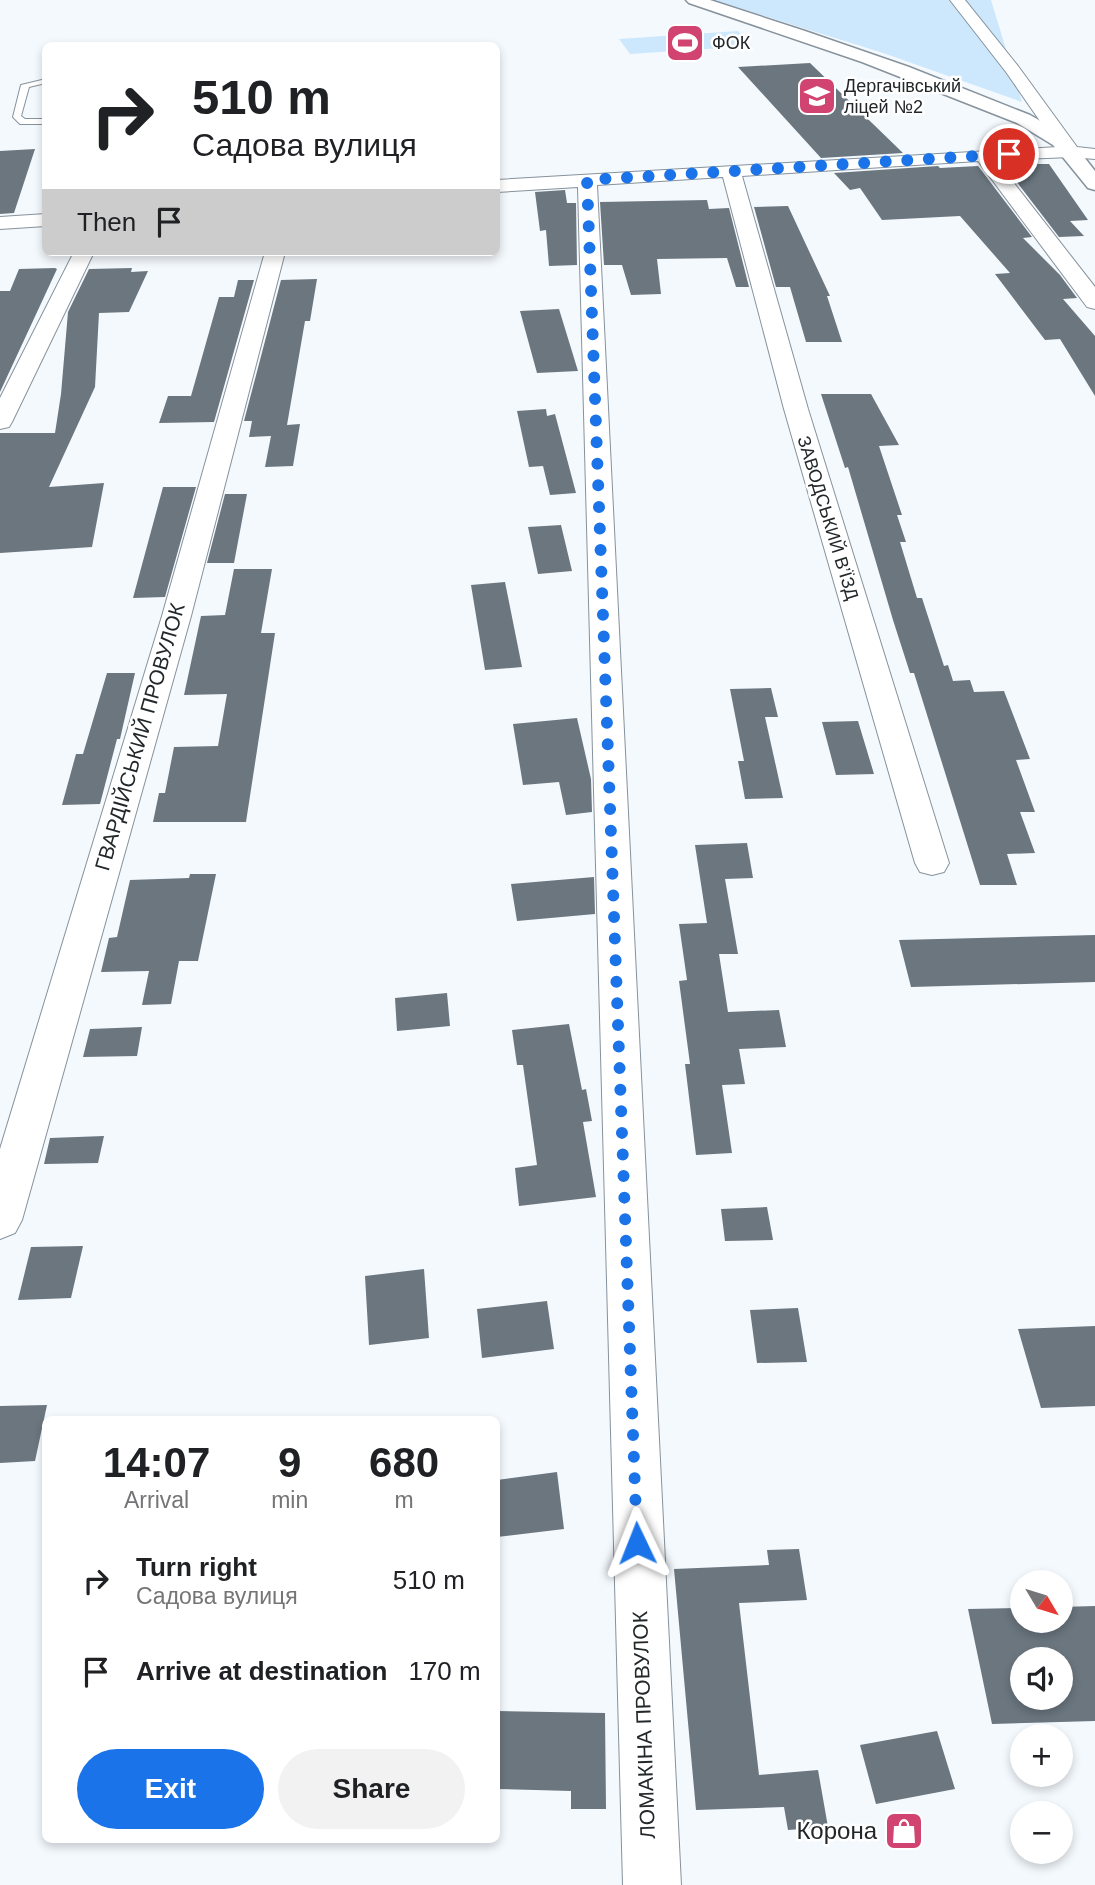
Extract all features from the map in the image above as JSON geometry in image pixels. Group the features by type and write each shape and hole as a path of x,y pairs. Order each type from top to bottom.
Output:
{"street":[{"path":"694,0 831,43 926,79 1032,124 1052,135 1071,152"},
{"path":"957,0 1012,69 1095,184"},
{"path":"500,186 983,155 1071,152 1095,154"},
{"path":"983,155 1095,302"},
{"name":"ЗАВОДСЬКИЙ В’ЇЗД","path":"731,171 796,409 932,863"},
{"name":"ЛОМАКІНА ПРОВУЛОК","path":"587,180 652,1885"},
{"path":"0,223 42,220"},
{"path":"0,422 82,256"},
{"name":"ГВАРДІЙСЬКИЙ ПРОВУЛОК","path":"0,1220 195,547 274,256"}],"lane":[{"path":"42,82 25,85 18,117 23,122 42,121"}],"shaded area":[{"path":"713,0 991,0 1022,102 883,53"},
{"name":"ФОК","path":"738,31 752,46 630,54 619,39"}],"building":[{"path":"810,63 903,153 821,158 738,67"},
{"path":"35,149 14,213 0,214 0,151"},
{"path":"1003,164 1049,164 1088,220 1070,221 1084,236 1059,237"},
{"path":"978,166 1032,237 1023,238 1060,275 1077,298 1063,299 1095,336 1095,396 1060,339 1045,340 995,274 1010,273 960,216 882,220 860,188 850,190 834,173"},
{"path":"565,190 567,203 576,203 577,265 549,266 546,230 540,231 535,192"},
{"path":"707,200 709,209 729,208 749,287 736,287 727,258 657,259 661,294 631,295 622,265 604,265 600,202"},
{"path":"788,206 830,296 827,296 842,342 806,342 790,287 776,287 754,207"},
{"path":"132,268 131,272 148,271 129,312 99,313 95,387 49,487 104,483 92,547 0,553 0,433 55,433 68,312 89,269"},
{"path":"19,269 57,269 0,392 0,291 10,291"},
{"path":"317,279 310,321 305,321 287,425 300,424 293,466 265,467 271,436 249,437 252,421 244,421 281,280"},
{"path":"238,280 254,280 214,422 159,423 168,396 191,396 219,297 234,297"},
{"path":"559,309 578,371 537,373 520,311"},
{"path":"821,394 871,394 899,445 879,446 902,515 897,515 906,542 900,542 917,598 922,598 944,666 948,665 953,681 970,680 974,692 1004,691 1030,759 1016,760 1035,812 1020,812 1035,853 1007,854 1017,885 980,885 914,673 910,673 893,620 848,467 845,468"},
{"path":"546,409 547,416 555,414 576,493 550,495 543,466 529,467 517,411"},
{"path":"163,487 196,487 165,597 133,598"},
{"path":"225,494 247,494 234,563 207,563"},
{"path":"561,525 572,571 538,574 528,527"},
{"path":"234,569 272,569 261,633 275,633 246,822 153,822 159,793 165,793 174,747 218,746 227,694 184,695 201,616 225,615"},
{"path":"505,582 522,667 485,670 471,585"},
{"path":"107,673 135,673 120,739 117,739 100,804 62,805 76,754 83,754"},
{"path":"771,688 778,717 765,717 783,798 745,799 738,761 744,761 730,689"},
{"path":"577,718 591,779 592,812 566,815 559,782 523,785 513,724"},
{"path":"858,721 874,774 836,775 822,722"},
{"path":"747,843 753,878 725,879 738,954 719,954 728,1012 779,1010 786,1047 739,1049 745,1084 722,1085 732,1153 696,1155 685,1064 690,1064 679,981 687,980 679,924 707,923 695,845"},
{"path":"190,874 216,874 198,961 179,961 171,1004 142,1005 149,971 101,972 109,938 117,937 130,880 189,878"},
{"path":"594,877 595,914 517,921 511,884"},
{"path":"1095,935 1095,982 911,987 899,940"},
{"path":"447,993 450,1026 397,1031 395,998"},
{"path":"569,1024 582,1090 586,1089 592,1121 583,1122 596,1197 519,1206 515,1168 537,1165 523,1065 517,1065 512,1030"},
{"path":"142,1027 137,1056 83,1057 90,1029"},
{"path":"104,1136 98,1163 44,1164 50,1138"},
{"path":"767,1207 773,1240 725,1241 721,1209"},
{"path":"83,1246 71,1298 18,1300 31,1247"},
{"path":"424,1269 429,1338 369,1345 365,1276"},
{"path":"547,1301 554,1349 482,1358 477,1309"},
{"path":"798,1308 807,1362 757,1363 750,1310"},
{"path":"1095,1326 1095,1406 1041,1408 1018,1329"},
{"path":"47,1405 45,1416 42,1416 35,1461 0,1463 0,1406"},
{"path":"557,1472 564,1529 500,1537 500,1480"},
{"path":"799,1549 807,1600 739,1603 759,1775 818,1770 828,1827 788,1830 784,1807 696,1810 674,1569 769,1565 767,1550"},
{"path":"1095,1606 1095,1721 992,1724 968,1609 1010,1608 1010,1633 1073,1633 1073,1607"},
{"path":"500,1711 605,1713 606,1809 571,1809 571,1791 500,1789"},
{"path":"937,1731 955,1789 876,1804 860,1745"}],"place":[{"name":"ФОК","path":"685,43"},
{"name":"Дергачівський ліцей №2","path":"817,96"},
{"name":"Корона","path":"904,1831"}],"route":[{"path":"637,1543 587,180 1009,154"}]}
